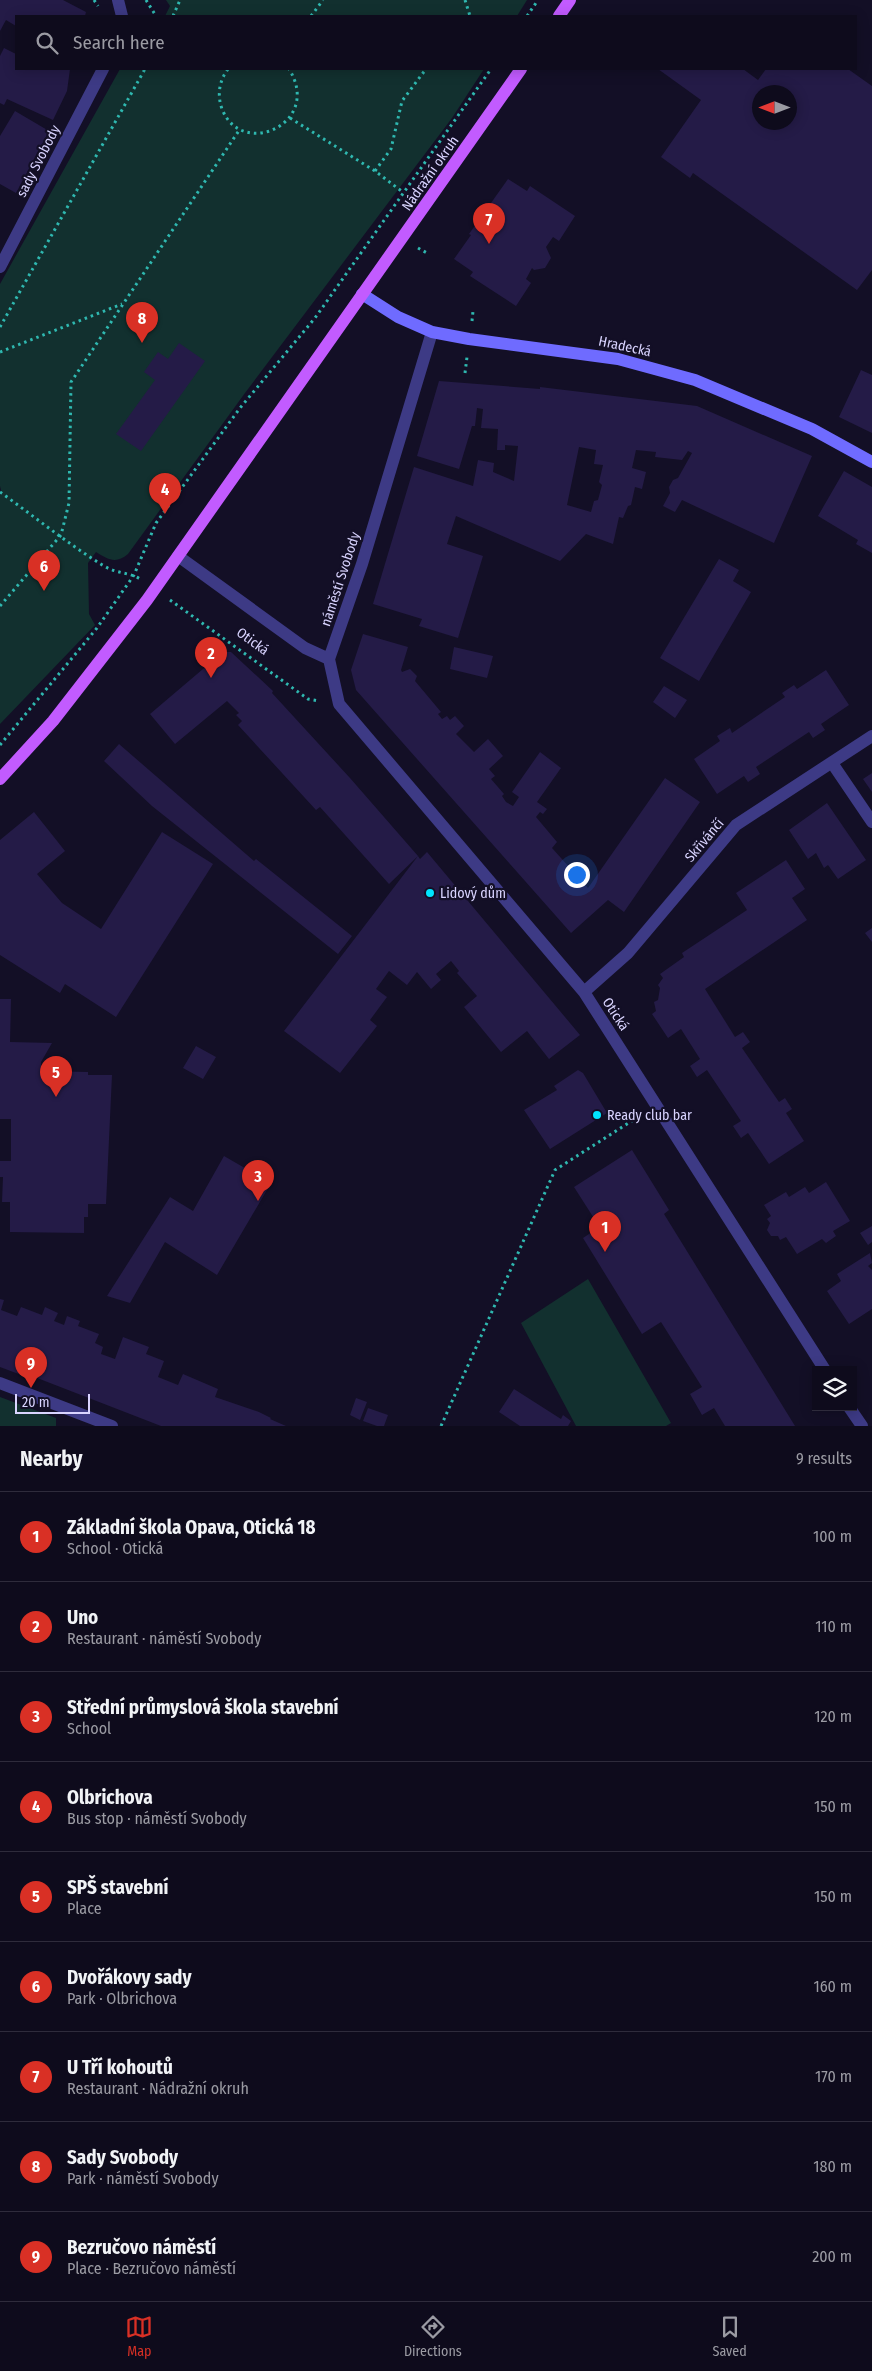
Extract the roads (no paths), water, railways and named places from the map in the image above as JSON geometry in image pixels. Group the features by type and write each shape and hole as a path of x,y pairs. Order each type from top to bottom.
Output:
{"main road":[{"path":"559,15 570,0"},
{"name":"Nádražní okruh","path":"362,294 521,70"},
{"path":"0,779 82,685 155,590 362,294"},
{"name":"Hradecká","path":"362,294 398,318 432,332 469,339 587,353 665,370 720,389 812,429 872,462"}],"street":[{"name":"sady Svobody","path":"0,267 102,70"},
{"name":"náměstí Svobody","path":"329,659 362,564 432,332"},
{"path":"178,556 305,648 329,659"},
{"name":"Otická","path":"329,659 339,704 584,992 823,1366"},
{"name":"Skřivánčí","path":"584,992 628,953 736,825 872,736"},
{"path":"832,763 872,822"},
{"path":"0,1383 112,1426"},
{"path":"853,1411 862,1426"}],"place":[{"name":"U Tří kohoutů","path":"489,244"},
{"name":"Sady Svobody","path":"142,343"},
{"name":"Olbrichova","path":"165,514"},
{"name":"Dvořákovy sady","path":"44,591"},
{"name":"Uno","path":"211,678"},
{"name":"Lidový dům","path":"430,893"},
{"name":"SPŠ stavební","path":"56,1097"},
{"name":"Ready club bar","path":"597,1115"},
{"name":"Střední průmyslová škola stavební","path":"258,1201"},
{"name":"Základní škola Opava, Otická 18","path":"605,1252"},
{"name":"Bezručovo náměstí","path":"31,1388"}]}
